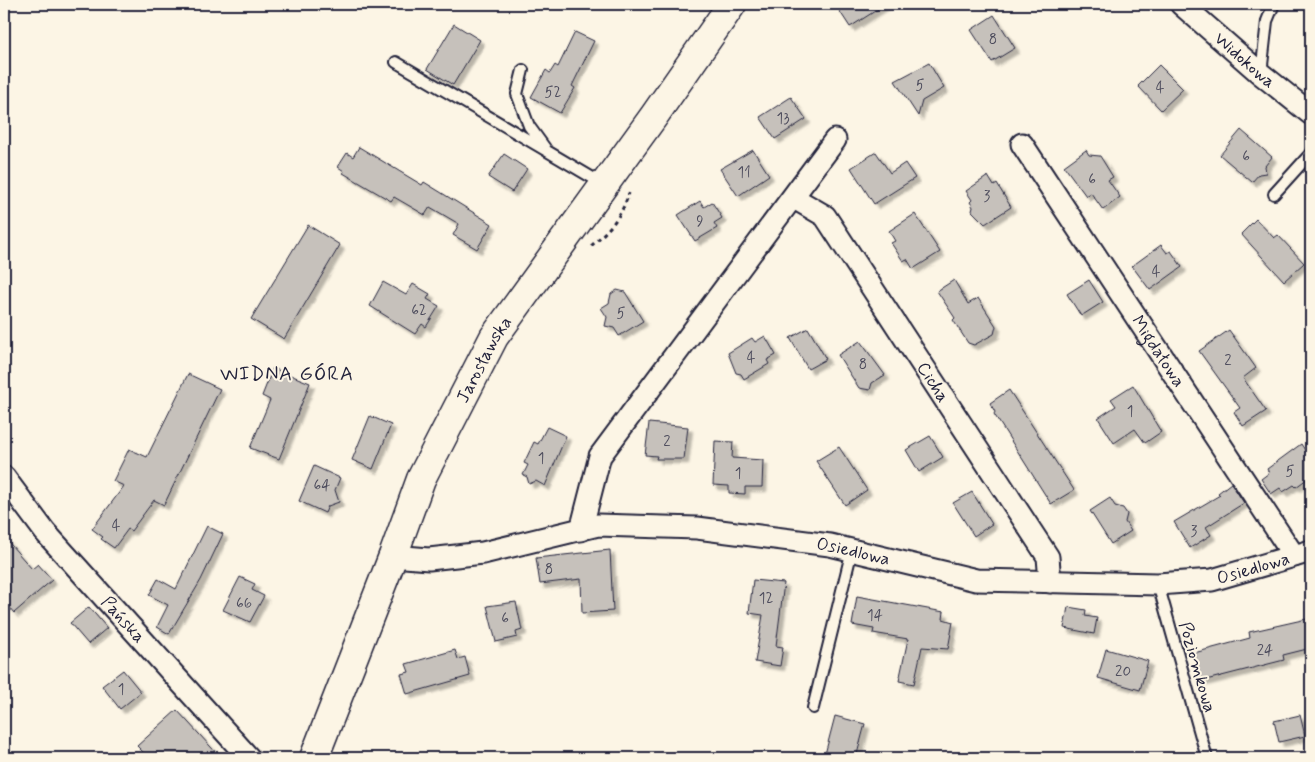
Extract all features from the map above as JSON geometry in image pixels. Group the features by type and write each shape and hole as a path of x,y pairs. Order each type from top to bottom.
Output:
{"main road":[{"name":"Jarosławska","path":"314,758 421,480 494,337 654,116 732,4"}],"street":[{"name":"Widokowa","path":"1181,4 1261,74 1311,114"},
{"path":"580,530 600,456 794,198 835,140"},
{"name":"Migdałowa","path":"1022,144 1303,554"},
{"name":"Cicha","path":"794,198 825,216 1048,557 1050,582"},
{"name":"Pańska","path":"4,477 45,532 249,758"},
{"name":"Osiedlowa","path":"393,556 429,559 483,553 598,525 697,528 830,545 976,580 1158,584 1212,580 1303,554"}],"lane":[{"path":"1261,74 1267,21 1274,4"},
{"path":"396,62 603,184"},
{"path":"523,70 518,94 529,126 547,151"},
{"path":"1274,194 1311,154"},
{"path":"813,708 852,550"},
{"name":"Poziomkowa","path":"1158,584 1207,758"}],"path":[{"path":"4,16 11,4"}],"building":[{"path":"835,4 886,4 850,27"},
{"path":"994,15 1015,48 992,62 971,30"},
{"path":"454,24 480,40 453,85 427,69"},
{"path":"575,32 594,41 572,86 575,88 560,113 531,97 546,70 550,73 555,65 558,67"},
{"path":"929,63 944,88 922,101 918,116 895,81"},
{"path":"1159,65 1183,89 1161,110 1138,86"},
{"path":"791,97 806,119 775,139 760,117"},
{"path":"1241,130 1272,157 1265,166 1266,173 1259,174 1252,182 1220,155"},
{"path":"359,147 422,185 424,182 492,224 477,249 453,235 459,224 430,207 425,215 394,197 391,201 343,173 344,171 338,167 347,153 353,157"},
{"path":"753,150 769,175 738,196 720,169"},
{"path":"1086,150 1089,155 1100,156 1113,177 1108,180 1120,197 1103,210 1091,193 1086,196 1064,166"},
{"path":"876,152 890,173 905,163 915,178 874,204 851,168"},
{"path":"504,154 527,169 512,192 488,177"},
{"path":"988,176 994,186 997,184 1011,207 985,224 972,211 973,207 970,202 972,200 966,191"},
{"path":"700,201 704,207 712,202 722,218 714,223 717,228 695,241 678,215"},
{"path":"915,214 940,252 913,269 907,259 903,261 891,243 895,241 889,231"},
{"path":"1256,219 1274,238 1278,235 1304,263 1284,281 1241,234"},
{"path":"308,225 340,245 284,339 251,319"},
{"path":"1161,245 1167,253 1171,251 1182,267 1150,290 1132,266"},
{"path":"954,280 968,304 978,298 996,326 994,334 974,345 968,343 953,320 955,318 937,291"},
{"path":"1089,280 1103,302 1081,316 1067,294"},
{"path":"383,282 406,295 413,284 430,294 427,299 439,306 426,327 422,324 415,334 370,306"},
{"path":"617,290 625,292 643,321 619,336 614,328 605,326 607,317 601,308 609,303 611,294"},
{"path":"808,328 826,359 808,369 790,338"},
{"path":"1229,330 1256,368 1243,378 1266,411 1243,426 1234,412 1240,408 1199,351"},
{"path":"765,336 776,355 767,360 769,364 744,379 741,374 736,373 728,353 752,338 755,342"},
{"path":"860,341 885,375 872,383 870,390 859,388 838,355"},
{"path":"273,368 310,383 279,459 250,448 270,400 262,396"},
{"path":"188,374 220,389 164,505 154,500 131,531 128,529 114,548 101,539 103,537 92,529 124,486 113,481 129,449 147,457"},
{"path":"1133,385 1161,432 1145,443 1135,429 1114,443 1098,418 1116,406 1111,399"},
{"path":"1009,390 1074,490 1051,504 994,414 995,412 990,403"},
{"path":"370,416 391,425 373,469 352,460"},
{"path":"649,423 688,427 684,459 656,459 657,456 645,455"},
{"path":"547,427 566,436 545,486 536,481 529,484 527,477 523,475 528,465 524,463 534,442 538,444"},
{"path":"930,436 943,457 919,472 906,450"},
{"path":"715,441 733,442 732,458 763,460 762,487 745,487 745,494 729,493 729,486 713,485"},
{"path":"1301,444 1311,459 1311,476 1296,487 1294,485 1283,492 1280,488 1271,494 1261,479 1269,473 1267,469"},
{"path":"839,447 867,490 845,505 816,461"},
{"path":"314,466 340,478 335,490 339,502 328,506 325,513 299,501"},
{"path":"1231,483 1244,503 1206,527 1211,535 1190,548 1174,522 1220,495 1218,493"},
{"path":"972,492 992,524 974,536 953,503"},
{"path":"1110,498 1115,506 1123,508 1127,514 1125,522 1131,531 1111,544 1090,511"},
{"path":"207,526 223,534 201,580 169,634 157,627 168,605 149,595 158,579 176,589"},
{"path":"4,537 32,569 38,564 52,580 14,613 4,601"},
{"path":"610,550 613,611 582,613 581,579 540,584 536,558"},
{"path":"240,577 255,584 252,590 264,596 250,622 223,610"},
{"path":"753,580 784,583 776,646 783,647 780,666 755,662 763,615 749,613"},
{"path":"857,596 944,612 943,619 953,622 948,649 922,647 914,684 899,681 908,639 873,633 874,629 852,625"},
{"path":"516,602 522,630 516,632 517,637 496,642 487,606"},
{"path":"89,607 107,628 88,644 70,623"},
{"path":"1068,607 1086,610 1085,616 1097,618 1094,634 1064,628"},
{"path":"1311,618 1311,648 1283,655 1284,660 1202,681 1194,653 1250,638 1249,632"},
{"path":"1106,649 1148,661 1140,690 1098,678"},
{"path":"455,650 458,659 465,657 470,676 407,694 401,674 409,672 406,664"},
{"path":"123,670 141,692 120,709 102,686"},
{"path":"177,710 221,758 149,758 137,746"},
{"path":"1300,715 1305,736 1279,742 1274,721"},
{"path":"835,716 865,724 856,758 824,758"}],"district":[{"name":"WIDNA GÓRA","path":"287,373"}]}
